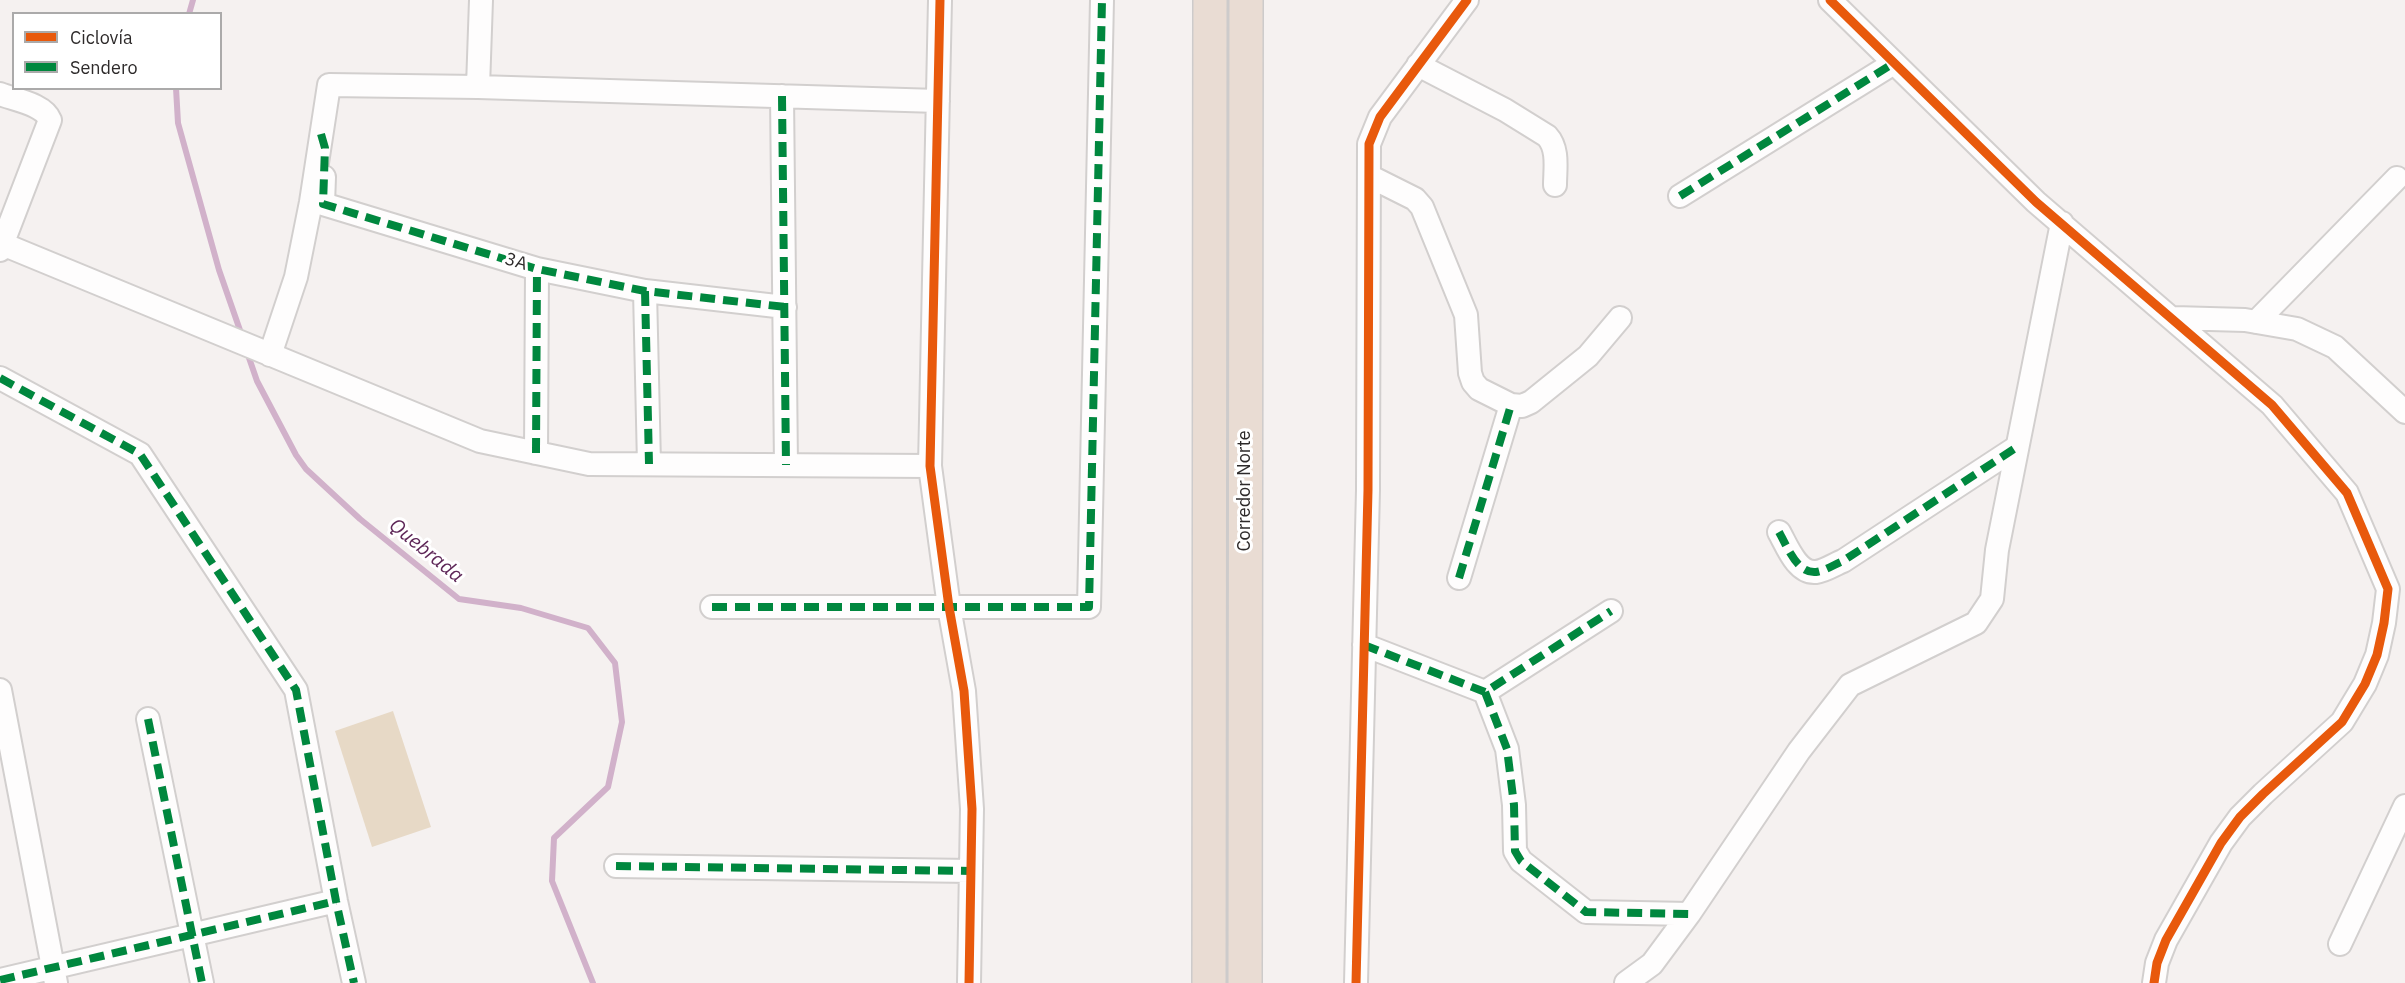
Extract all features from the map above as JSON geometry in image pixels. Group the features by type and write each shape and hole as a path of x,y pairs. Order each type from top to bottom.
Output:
{"highway":[{"name":"Corredor Norte","path":"1209,983 1210,0"},
{"name":"Corredor Norte","path":"1245,983 1246,0"}],"street":[{"path":"478,87 481,0"},
{"path":"940,0 930,466 949,607 964,691 972,809 969,983"},
{"path":"712,607 1089,607 1102,0"},
{"path":"1356,983 1368,478 1369,144 1380,117 1467,0"},
{"path":"1830,0 2036,202 2174,318 2272,405 2347,494 2396,595 2384,623 2377,655 2366,684 2342,722 2263,794 2240,817 2221,843 2166,940 2157,963 2154,983"},
{"path":"1680,196 1894,63"},
{"path":"1418,64 1505,110 1547,136 1553,142 1555,150 1555,185"},
{"path":"266,354 296,277 328,85 478,87 938,101"},
{"path":"0,94 40,109 48,114 50,120 1,246 480,441 589,464 930,466"},
{"path":"782,96 786,465"},
{"name":"3A","path":"321,134 325,148 323,204 537,268 645,291 784,307"},
{"path":"1369,176 1415,199 1422,207 1466,315 1470,373 1479,389 1511,405 1522,406 1531,402 1588,356 1620,318"},
{"path":"2256,322 2397,178"},
{"path":"1626,983 1652,964 1689,914 1799,751 1851,685 1976,623 1992,599 1997,550 2062,224"},
{"path":"536,453 537,268"},
{"path":"645,291 649,464"},
{"path":"2174,318 2256,322 2297,329 2335,346 2405,412"},
{"path":"0,378 140,454 296,690 354,983"},
{"path":"1460,578 1511,405"},
{"path":"1779,532 1804,570 1817,572 1843,561 2017,447"},
{"path":"1485,692 1611,611"},
{"path":"1364,645 1485,692 1507,749 1514,805 1515,851 1521,861 1586,912 1689,914"},
{"path":"0,690 55,975"},
{"path":"148,719 202,983"},
{"path":"2340,944 2405,806"},
{"path":"616,866 971,871"},
{"path":"0,980 55,975 191,935 336,901"}],"shaded area":[{"path":"393,711 431,827 372,847 335,731"}],"waterway":[{"name":"Quebrada","path":"190,12 193,0"},
{"name":"Quebrada","path":"176,90 178,123 219,270 242,336"},
{"name":"Quebrada","path":"247,352 257,381 296,455 306,469 360,519 459,599 521,608 588,628 615,663 622,722 608,787 554,838 552,881 593,983"}],"marked path":[{"path":"712,607 1089,607 1102,0"},
{"path":"1680,196 1894,63"},
{"path":"782,96 786,465"},
{"path":"321,134 325,148 323,204 537,269 645,291 785,307"},
{"path":"536,453 537,269"},
{"path":"645,291 649,464"},
{"path":"0,378 140,454 296,690 354,983"},
{"path":"1459,578 1511,405"},
{"path":"1779,532 1793,558 1803,569 1816,572 1823,570 1843,561 2017,447"},
{"path":"1364,645 1485,692 1611,611"},
{"path":"1485,692 1507,749 1514,805 1515,851 1521,861 1586,912 1689,914"},
{"path":"148,719 202,983"},
{"path":"616,866 971,871"},
{"path":"0,980 336,901"}],"cycle path":[{"path":"940,0 930,466 949,607 964,691 972,809 969,983"},
{"path":"1356,983 1368,490 1369,144 1380,117 1467,0"},
{"path":"1830,0 2036,202 2272,405 2347,493 2388,589 2377,655 2365,684 2342,722 2263,794 2240,817 2221,843 2166,940 2157,963 2154,983"}]}
